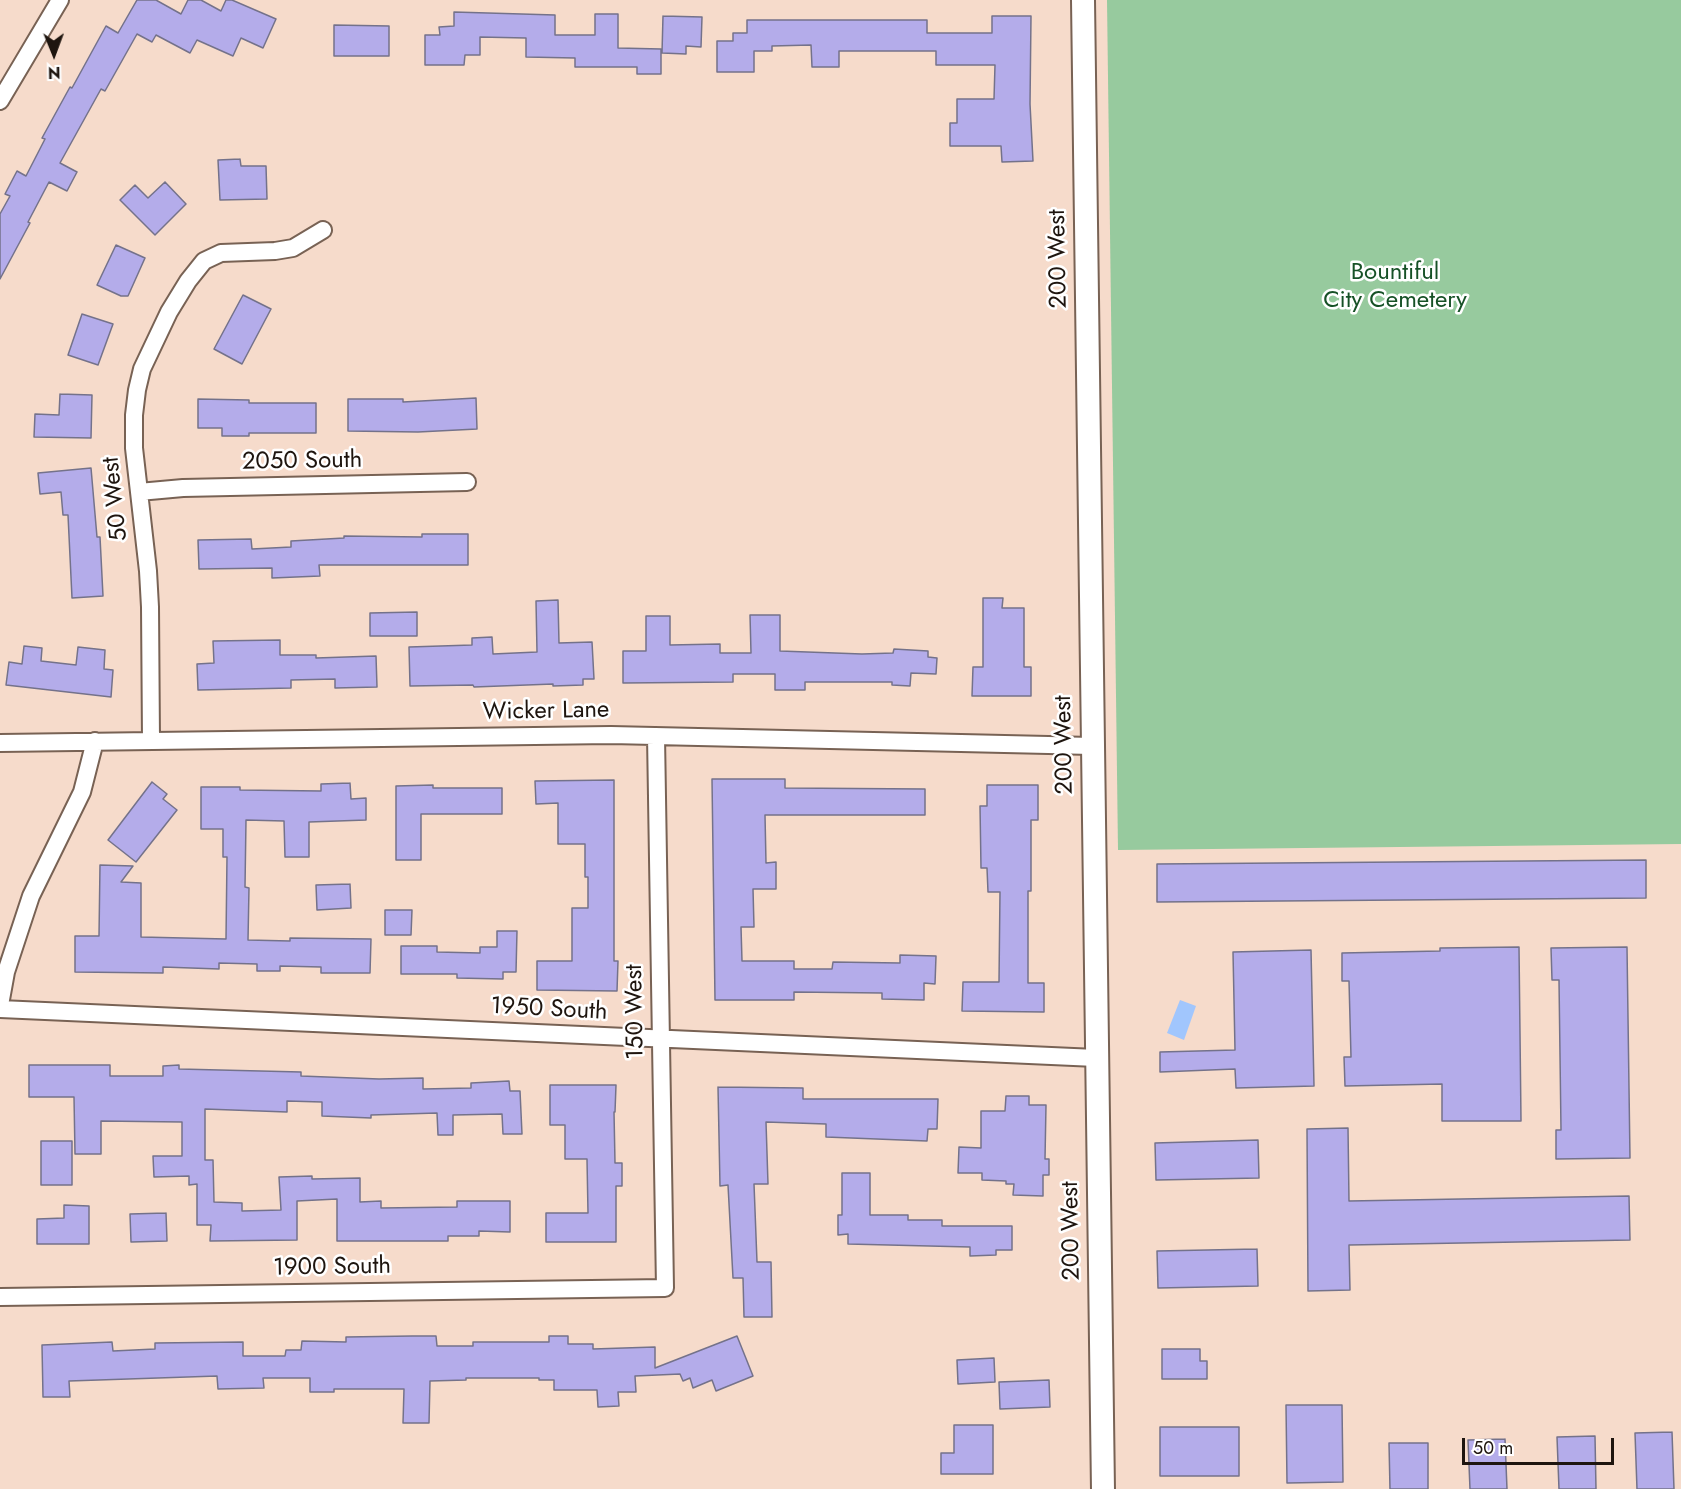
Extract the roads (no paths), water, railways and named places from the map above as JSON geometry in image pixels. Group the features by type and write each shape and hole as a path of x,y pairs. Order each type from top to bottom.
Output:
{"street":[{"path":"0,101 60,0"},
{"name":"200 West","path":"1083,0 1103,1489"},
{"name":"50 West","path":"151,740 150,608 134,448 134,415 142,369 169,312 204,261 221,253 293,248 323,230"},
{"name":"2050 South","path":"139,492 183,488 467,482"},
{"name":"Wicker Lane","path":"0,743 656,736 1092,746"},
{"name":"150 West","path":"656,736 665,1288"},
{"path":"0,1007 6,972 31,896 82,792 94,741"},
{"name":"1950 South","path":"0,1007 1096,1058"},
{"name":"1900 South","path":"0,1297 665,1288"}],"water":[{"path":"1180,1000 1196,1006 1184,1040 1167,1033"}],"park label":[{"name":"Bountiful City Cemetery","path":"1395,287"}]}
